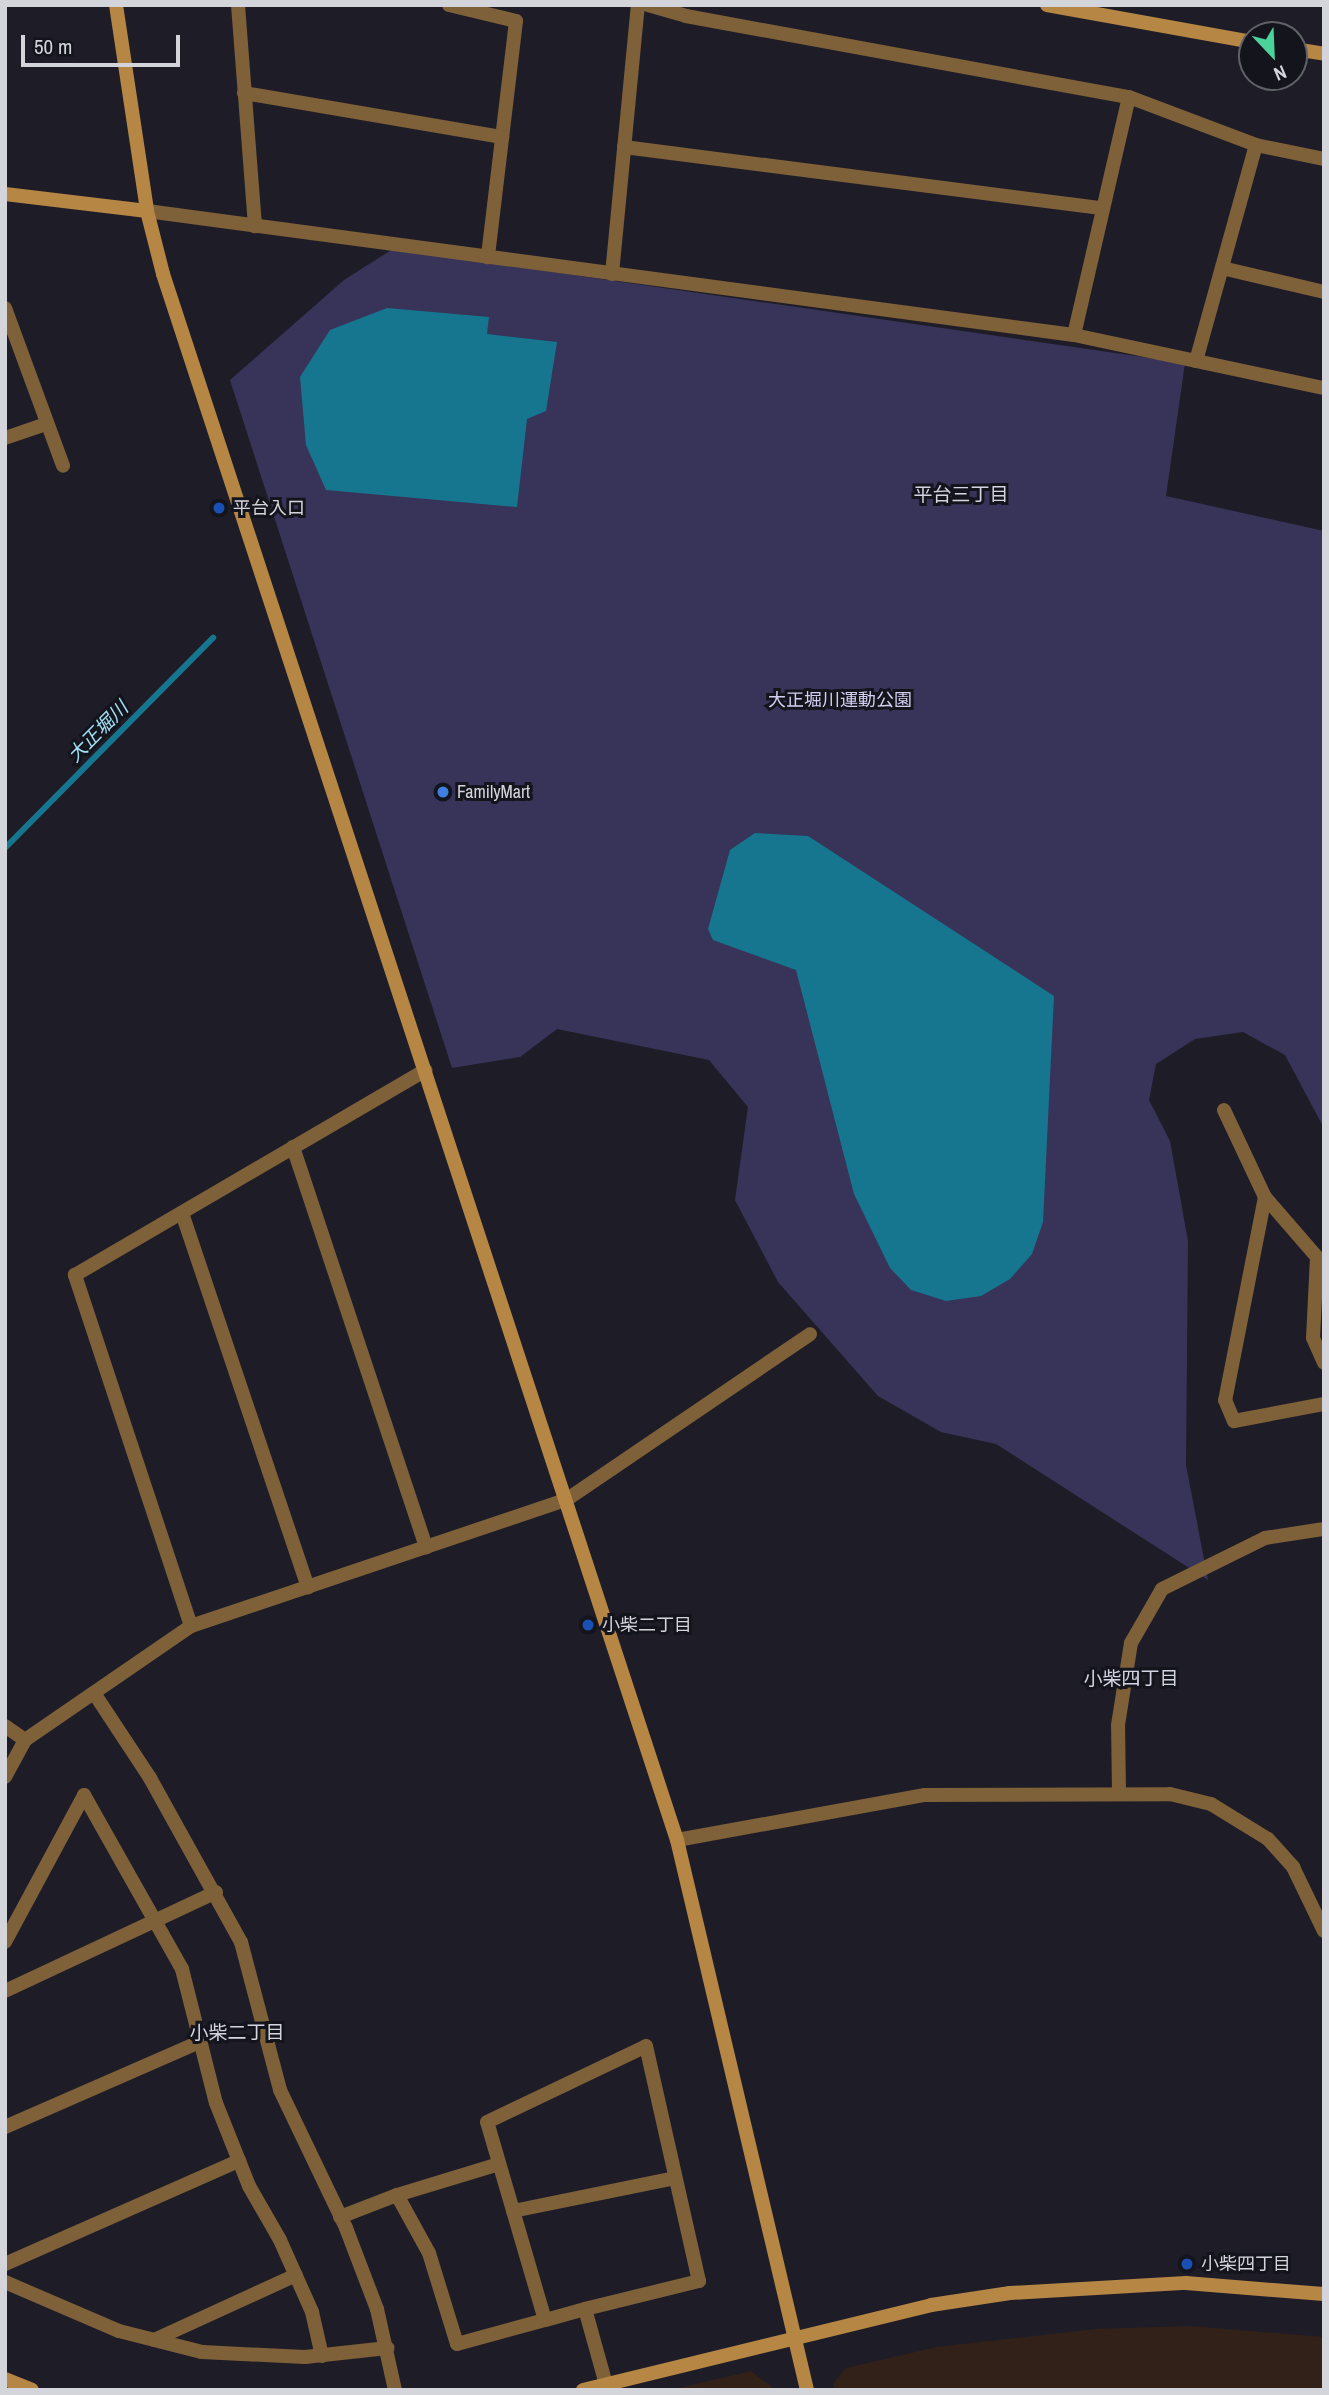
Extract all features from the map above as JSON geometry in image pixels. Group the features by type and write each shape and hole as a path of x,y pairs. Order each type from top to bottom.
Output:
{"street":[{"path":"116,5 147,211 202,399 426,1070 677,1840 807,2390"},
{"path":"238,5 255,226"},
{"path":"449,5 516,22 488,257"},
{"path":"612,274 638,5"},
{"path":"648,5 686,16 1129,97 1256,145 1324,159"},
{"path":"1047,5 1238,39"},
{"path":"244,93 502,137"},
{"path":"1074,335 1129,97"},
{"path":"1196,361 1256,145"},
{"path":"624,147 1103,208"},
{"path":"5,194 1074,335 1324,388"},
{"path":"1222,268 1324,292"},
{"path":"5,308 63,466"},
{"path":"5,438 46,424"},
{"path":"191,1626 75,1275 426,1070"},
{"path":"1224,1110 1265,1197 1317,1257 1313,1338 1324,1363"},
{"path":"293,1147 425,1547"},
{"path":"1265,1197 1225,1400 1234,1420 1324,1404"},
{"path":"182,1213 308,1587"},
{"path":"5,1777 25,1740 191,1626 566,1500 810,1334"},
{"path":"1119,1793 1118,1725 1130,1643 1162,1589 1265,1538 1324,1529"},
{"path":"94,1693 216,1892 250,1966 293,2125 340,2217 377,2309 388,2348 395,2390"},
{"path":"5,1726 25,1740"},
{"path":"677,1840 925,1796 1170,1794 1211,1804 1242,1819 1293,1867 1324,1931"},
{"path":"5,1942 85,1795 159,1922 182,1969 216,2103 239,2161 312,2312 322,2356"},
{"path":"5,1991 159,1922 216,1892"},
{"path":"5,2127 202,2041"},
{"path":"397,2196 429,2253 457,2344 699,2281 646,2046 487,2122 545,2320"},
{"path":"5,2264 239,2161"},
{"path":"340,2217 499,2164"},
{"path":"513,2211 675,2178"},
{"path":"154,2340 296,2275"},
{"path":"5,2282 119,2331 251,2357 322,2356 388,2348"},
{"path":"583,2390 930,2305 1114,2284 1245,2285 1324,2294"},
{"path":"585,2309 606,2384"},
{"path":"5,2379 32,2390"}],"shaded area":[{"path":"1189,2326 1324,2337 1324,2390 835,2390 833,2384 846,2368 937,2347 1096,2329"},
{"path":"751,2371 776,2390 671,2390"}],"green space":[{"name":"大正堀川運動公園","path":"393,249 1185,363 1166,496 1324,531 1324,1128 1285,1055 1243,1032 1195,1039 1156,1064 1149,1100 1170,1141 1188,1241 1186,1465 1208,1580 996,1444 941,1432 878,1396 778,1282 735,1200 748,1107 709,1060 557,1029 520,1057 452,1068 230,380 344,280"}],"water":[{"path":"387,308 489,317 487,334 557,342 546,411 527,419 517,507 326,490 306,445 300,377 330,330"},
{"path":"755,833 808,836 1054,996 1043,1222 1032,1254 1010,1279 981,1296 946,1301 911,1290 890,1268 854,1194 796,970 713,940 708,929 730,850"}],"waterway":[{"name":"大正堀川","path":"5,848 213,638"}],"place":[{"name":"平台入口","path":"219,508"},
{"name":"FamilyMart","path":"443,792"},
{"name":"小柴二丁目","path":"588,1625"},
{"name":"小柴四丁目","path":"1187,2264"}],"district":[{"name":"平台三丁目","path":"961,495"},
{"name":"小柴四丁目","path":"1131,1679"},
{"name":"小柴二丁目","path":"237,2033"}]}
